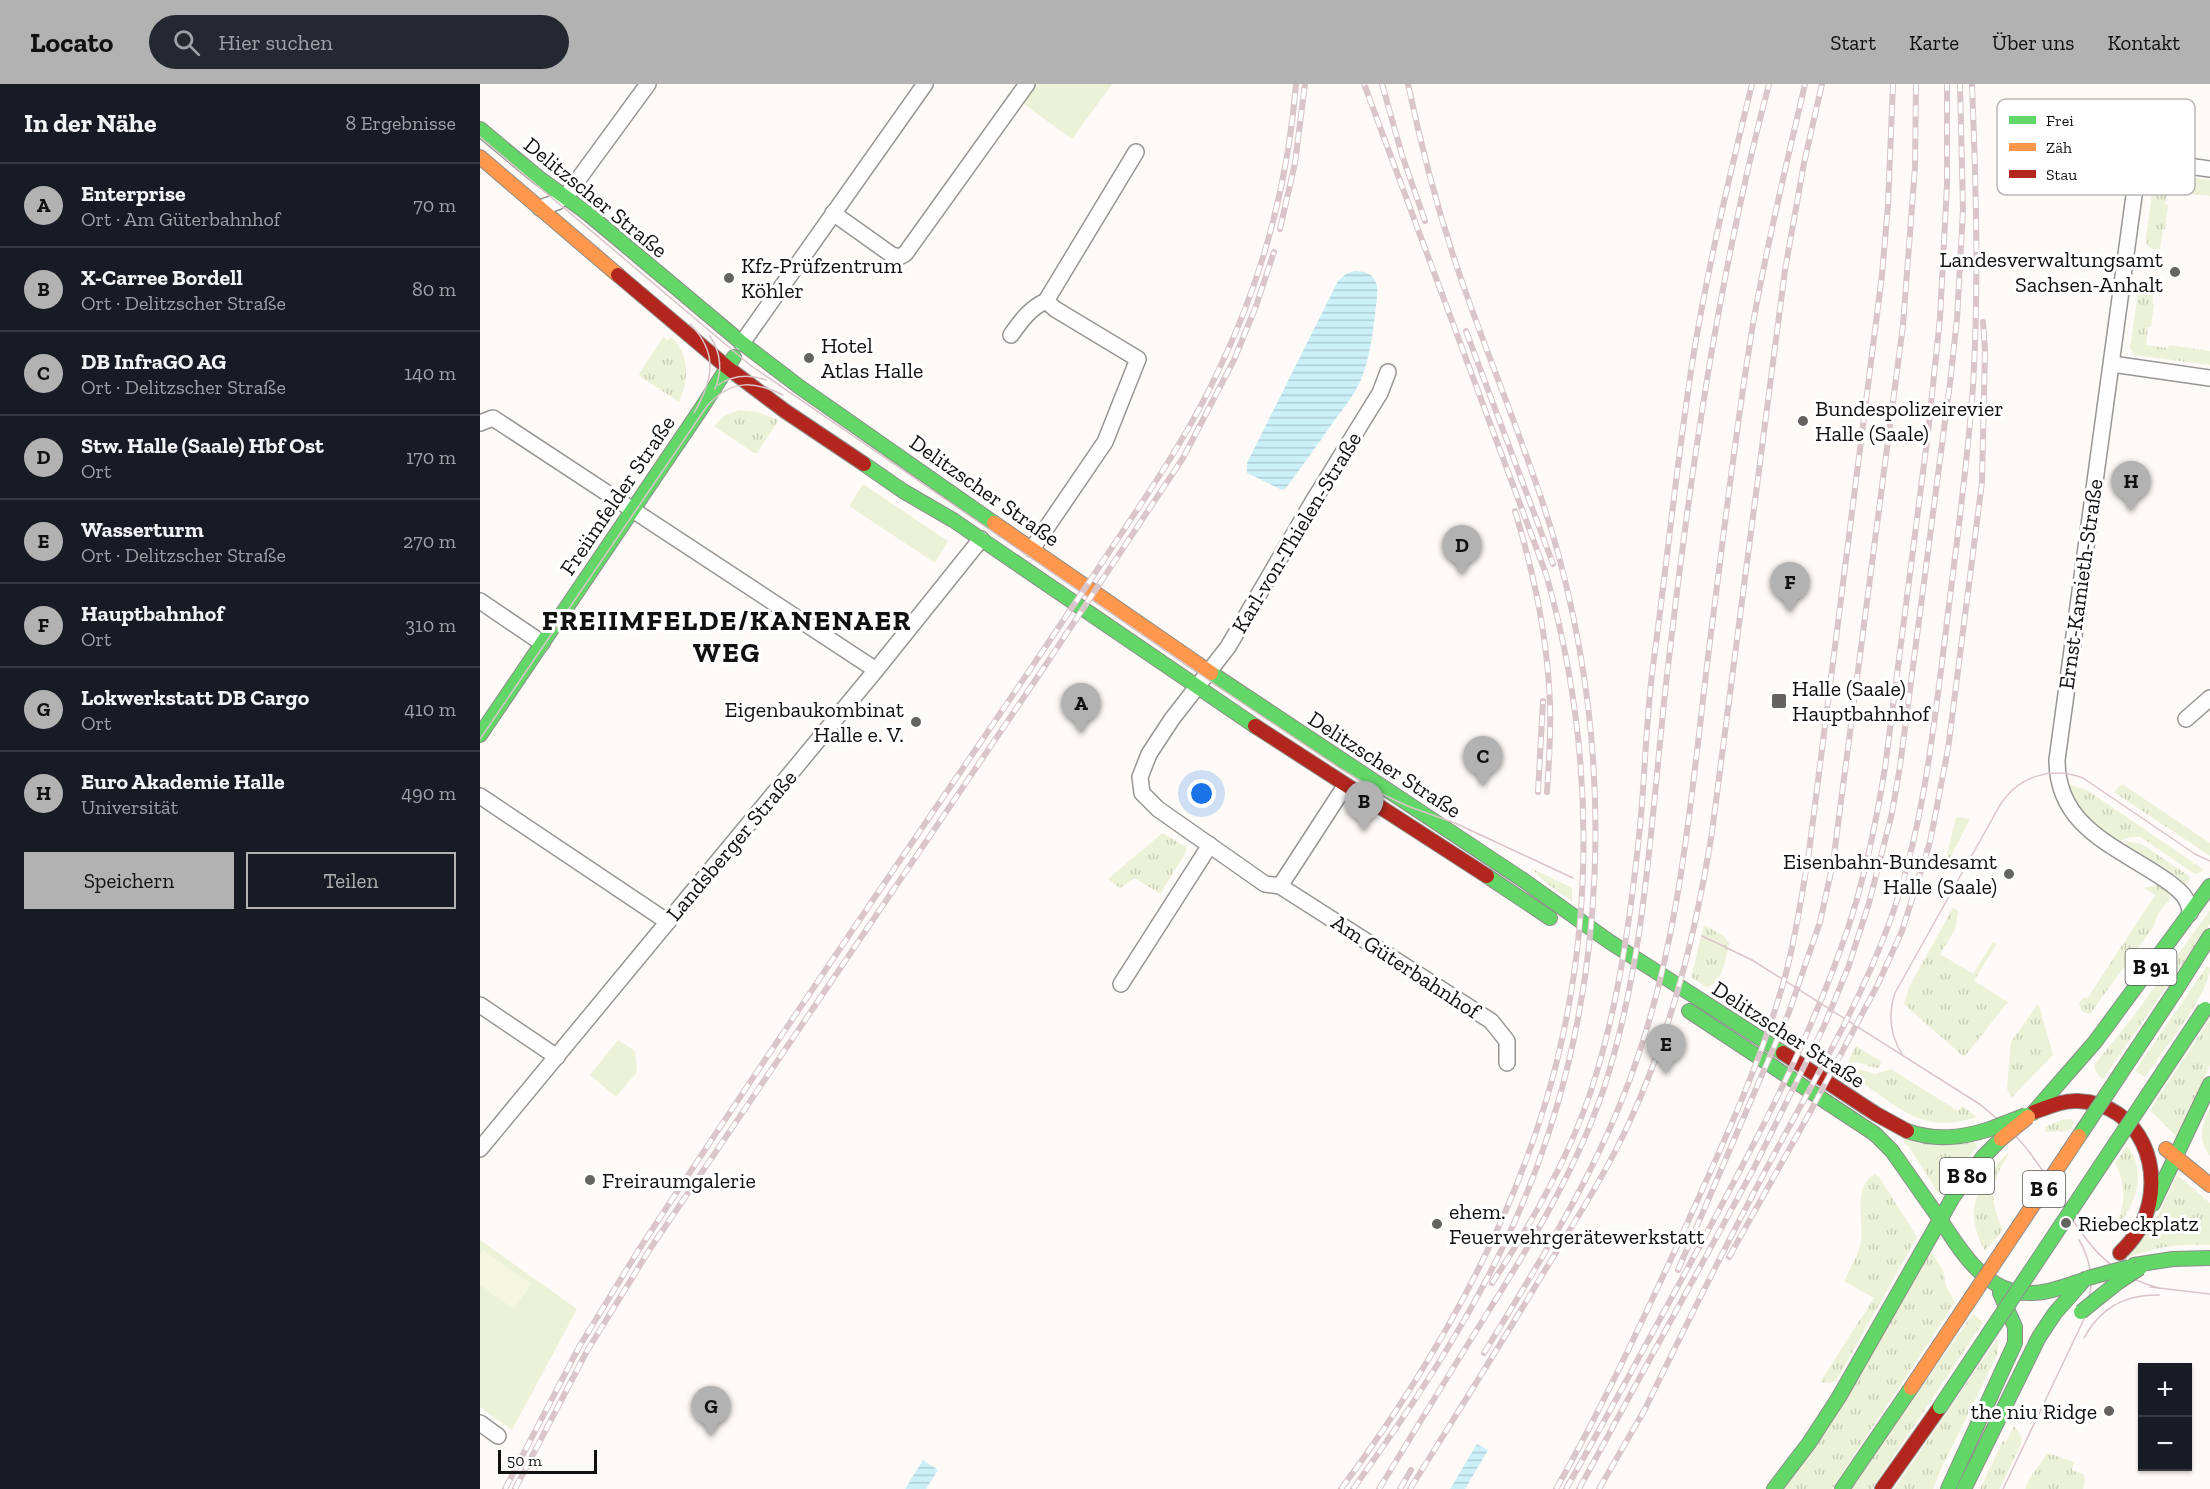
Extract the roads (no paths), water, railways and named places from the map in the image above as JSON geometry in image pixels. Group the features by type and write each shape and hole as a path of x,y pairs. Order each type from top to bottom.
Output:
{"main road":[{"name":"Delitzscher Straße","path":"480,129 539,178 565,196 742,343 801,388 1209,672 1523,880 1578,922 1880,1117 1916,1134 1939,1138 1963,1137 2029,1115"},
{"name":"Delitzscher Straße","path":"480,157 728,369 785,411 981,539 1345,786 1412,827 1559,924"},
{"path":"728,369 742,343"},
{"name":"Freiimfelder Straße","path":"480,735 728,369"},
{"name":"B 91","path":"2029,1115 2095,1042 2210,886"},
{"name":"B 6","path":"1842,1489 2210,936"},
{"path":"1586,942 1614,961"},
{"name":"Delitzscher Straße","path":"1681,1005 1875,1134 1892,1151 1939,1218"},
{"path":"1882,1489 1940,1407 2207,1005"},
{"path":"1964,1489 2026,1361 2055,1313 2087,1278 2120,1253 2145,1219 2177,1158 2210,1084"},
{"name":"B 80","path":"2210,1185 2124,1116 2102,1105 2079,1101 2063,1103 2029,1115 2001,1139 1971,1170 1939,1218 1964,1256 1982,1276 1995,1285 2031,1294 2060,1289 2087,1278 2156,1261 2190,1257 2210,1258"},
{"name":"B 80","path":"2124,1116 2141,1136 2148,1150 2151,1164 2151,1191 2145,1219"},
{"path":"1774,1489 1819,1429 1842,1392 1939,1218"},
{"name":"B 80","path":"2078,1315 2137,1267"},
{"path":"1948,1489 2015,1343 2013,1319 1995,1285"},
{"path":"2026,1361 2061,1329"}],"street":[{"path":"540,208 557,202 565,196 648,84"},
{"path":"742,343 926,84"},
{"path":"833,213 892,255 899,257 905,254 1027,84"},
{"path":"1011,336 1023,318 1036,306 1046,301 1136,152"},
{"name":"Ernst-Kamieth-Straße","path":"2195,167 2210,169"},
{"name":"Ernst-Kamieth-Straße","path":"2134,195 2056,760 2058,779 2074,816 2098,837 2182,892 2190,905 2190,913"},
{"path":"1032,549 1105,442 1138,359 1055,309 1046,301"},
{"path":"2112,364 2210,378"},
{"name":"Karl-von-Thielen-Straße","path":"1196,687 1228,647 1312,503 1380,393 1388,372"},
{"path":"480,423 493,418 876,669"},
{"name":"Landsberger Straße","path":"480,1149 981,539"},
{"path":"480,601 542,643"},
{"name":"Am Güterbahnhof","path":"1196,687 1149,754 1140,777 1142,793 1158,809 1265,884 1280,886 1491,1021 1507,1041 1507,1063"},
{"path":"2186,719 2210,698"},
{"path":"1280,886 1345,786"},
{"path":"480,796 668,922"},
{"path":"1121,984 1210,845"},
{"path":"480,1005 557,1057"},
{"path":"480,1423 498,1436"}],"water":[{"path":"1354,271 1373,277 1377,286 1369,354 1363,373 1350,398 1286,488 1282,490 1247,473 1247,463 1338,281"},
{"path":"1477,1444 1488,1450 1465,1489 1450,1489"},
{"path":"923,1460 938,1470 926,1489 905,1489"}],"tram line":[{"path":"480,137 750,365 1229,694 1384,795 1455,823 1573,878"},
{"path":"690,324 706,346 710,367 709,378 694,413"},
{"path":"710,336 717,349 720,362 715,389"},
{"path":"718,385 741,376 766,380"},
{"path":"480,739 707,406 724,391 742,385 762,387 783,395"},
{"path":"1902,1054 1891,1024 1891,1009 1895,993 2000,805 2016,787 2037,776 2048,774 2059,773 2083,778 2195,854 2210,861"},
{"path":"1702,936 1752,960 1981,1105 2027,1149 2084,1236 2098,1252 2114,1267 2134,1279 2159,1288"},
{"path":"2003,1489 2086,1315 2091,1276 2090,1267 2079,1240"},
{"path":"2150,1287 2210,1294"},
{"path":"2084,1338 2098,1318 2115,1305 2135,1297 2159,1295"}],"railway":[{"path":"505,1489 579,1347 638,1251 798,1010 1157,480 1210,389 1249,298 1271,228 1287,156 1296,84"},
{"path":"1280,229 1295,163 1305,84"},
{"path":"1341,1489 1404,1399 1460,1304 1486,1254 1529,1153 1546,1101 1563,1036 1574,971 1581,904 1584,838 1581,771 1574,704 1562,639 1546,574 1364,84"},
{"path":"1382,84 1402,155 1425,221"},
{"path":"1353,1489 1423,1387 1466,1317 1521,1207 1551,1126 1573,1043 1587,958 1595,872 1594,787 1587,701 1573,616 1543,504 1461,280 1443,224 1408,84"},
{"path":"1492,1283 1537,1210 1576,1132 1604,1047 1618,985 1633,891 1651,686 1693,358 1712,255 1752,84"},
{"path":"1379,1489 1553,1203 1593,1118 1618,1039 1638,939 1645,888 1684,533 1707,382 1734,232 1769,84"},
{"path":"1484,1353 1567,1213 1604,1141 1621,1103 1651,1014 1675,909 1684,855 1730,479 1754,318 1805,84"},
{"path":"1410,1489 1583,1209 1607,1166 1644,1088 1681,980 1712,832 1785,270 1804,163 1822,84"},
{"path":"1556,1489 1619,1369 1721,1147 1763,1046 1789,962 1809,852 1882,275 1888,205 1893,84"},
{"path":"1678,1270 1789,1012 1820,922 1833,863 1903,325 1915,167 1916,84"},
{"path":"1566,1489 1697,1251 1779,1094 1832,973 1865,871 1885,768 1928,433 1940,318 1947,185 1947,84"},
{"path":"1579,1489 1753,1170 1824,1026 1848,968 1869,903 1892,813 1900,766 1950,383 1957,319 1963,210 1960,84"},
{"path":"1641,1417 1738,1224 1865,982 1890,921 1911,852 1919,817 1936,710 1973,386 1976,198 1972,84"},
{"path":"515,1489 587,1351 650,1249 1183,458 1234,360 1256,306 1274,252"},
{"path":"1729,1257 1877,986 1902,931 1930,842 1948,749 1982,482 1985,350 1983,322"},
{"path":"1466,331 1553,564"},
{"path":"1515,511 1534,582 1549,681 1550,748 1547,792"},
{"path":"1538,792 1543,701"},
{"path":"1599,1489 1645,1409"},
{"path":"1400,1489 1411,1470"}],"place":[{"name":"Landesverwaltungsamt Sachsen-Anhalt","path":"2175,272"},
{"name":"Kfz-Prüfzentrum Köhler","path":"729,278"},
{"name":"Hotel Atlas Halle","path":"809,358"},
{"name":"Bundespolizeirevier Halle (Saale)","path":"1803,421"},
{"name":"Euro Akademie Halle","path":"2131,511"},
{"name":"Stw. Halle (Saale) Hbf Ost","path":"1462,575"},
{"name":"Hauptbahnhof","path":"1790,612"},
{"name":"Halle (Saale) Hauptbahnhof","path":"1779,701"},
{"name":"Eigenbaukombinat Halle e. V.","path":"916,722"},
{"name":"Enterprise","path":"1081,733"},
{"name":"DB InfraGO AG","path":"1483,786"},
{"name":"X-Carree Bordell","path":"1364,831"},
{"name":"Eisenbahn-Bundesamt Halle (Saale)","path":"2009,874"},
{"name":"Wasserturm","path":"1666,1074"},
{"name":"Freiraumgalerie","path":"590,1180"},
{"name":"Riebeckplatz","path":"2066,1223"},
{"name":"ehem. Feuerwehrgerätewerkstatt","path":"1437,1224"},
{"name":"the niu Ridge","path":"2109,1411"},
{"name":"Lokwerkstatt DB Cargo","path":"711,1436"}],"district":[{"name":"FREIIMFELDE/KANENAER WEG","path":"727,636"}]}
